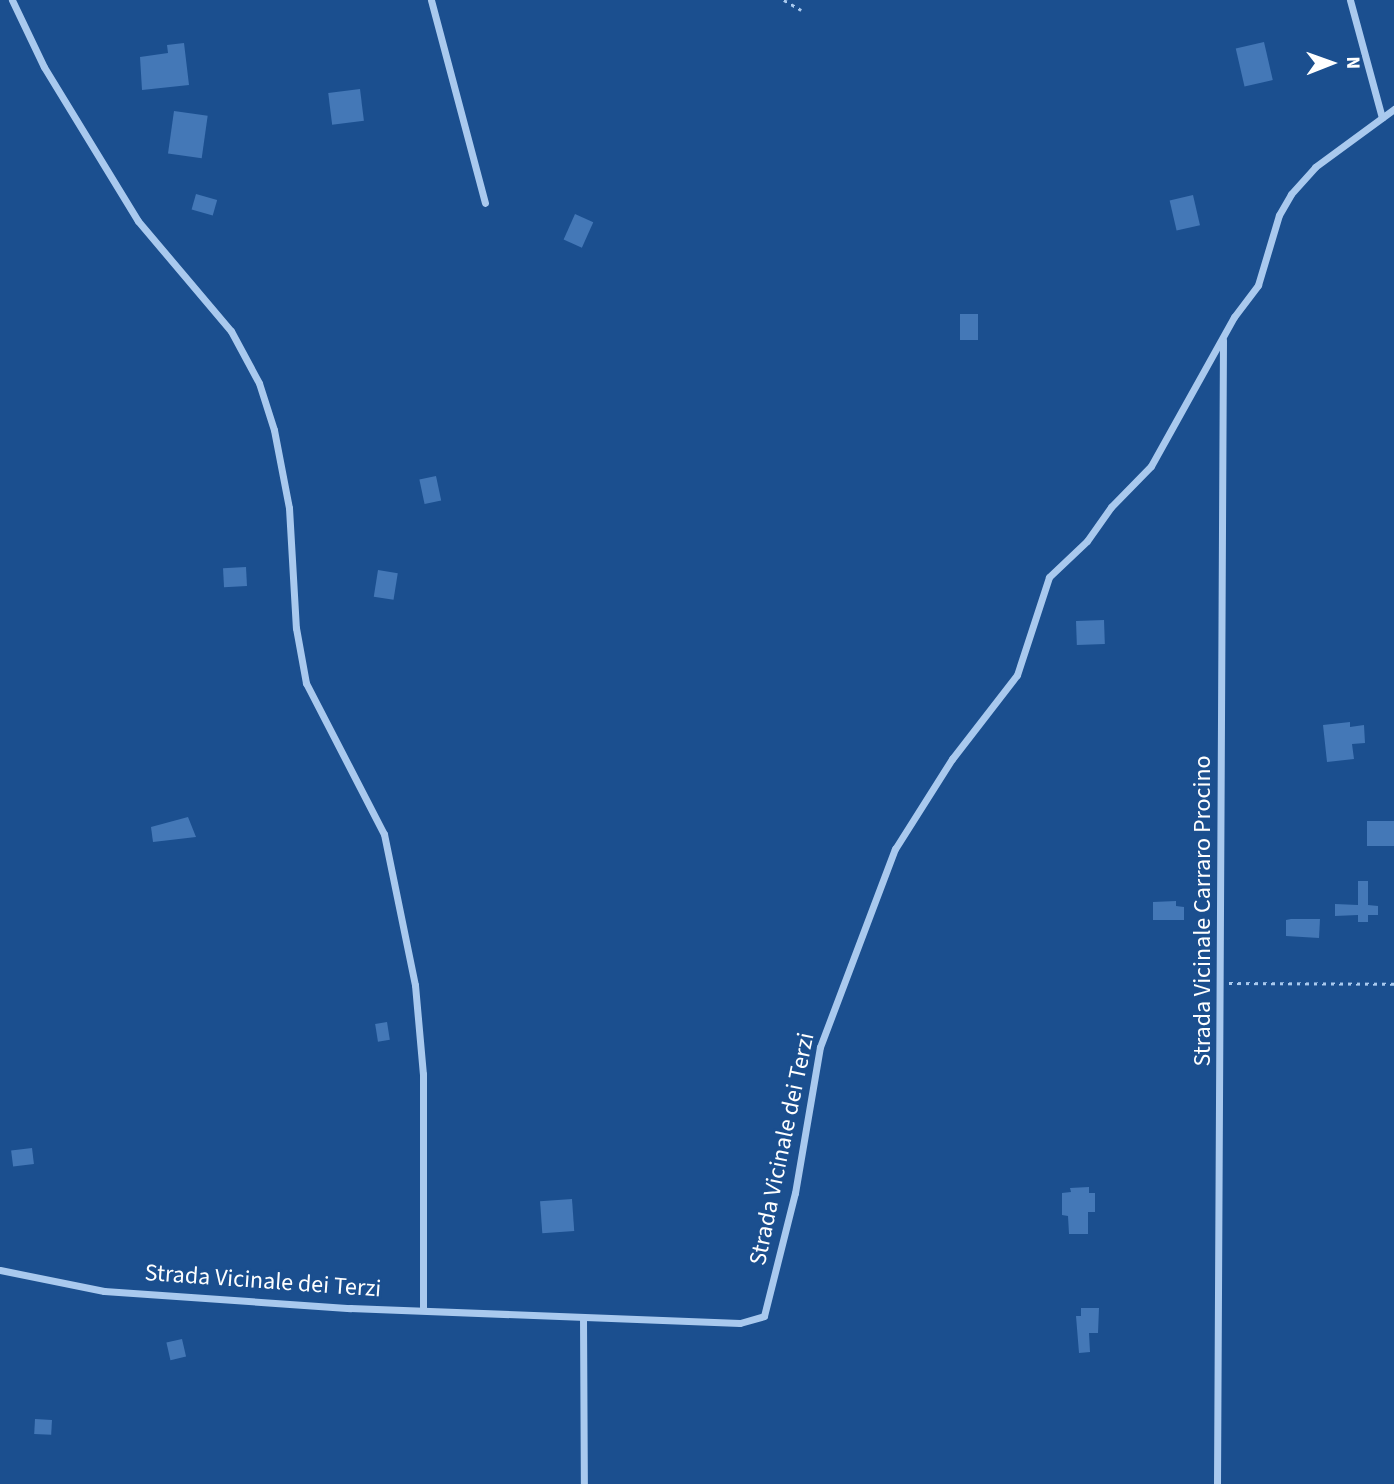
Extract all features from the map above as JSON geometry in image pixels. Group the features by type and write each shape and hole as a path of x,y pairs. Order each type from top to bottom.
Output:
{"street":[{"path":"12,0 44,67 138,221 231,331 258,383 274,430 289,508 296,628 306,683 384,834 415,985 423,1074 423,1310"},
{"path":"431,0 485,202"},
{"path":"1350,0 1382,118"},
{"name":"Strada Vicinale dei Terzi","path":"0,1270 104,1291 583,1317 740,1322 764,1316 800,1169 820,1047 895,849 952,759 1017,675 1049,577 1087,541 1111,507 1151,466 1223,337 1258,285 1279,215 1291,194 1315,167 1394,109"},
{"name":"Strada Vicinale Carraro Procino","path":"1217,1484 1222,983 1223,337"},
{"path":"583,1317 584,1484"}],"path":[{"path":"784,0 801,10"},
{"path":"1222,983 1394,984"}],"building":[{"path":"1264,42 1273,80 1245,87 1236,49"},
{"path":"184,43 189,85 142,90 140,57 168,53 167,45"},
{"path":"360,89 364,121 332,125 328,93"},
{"path":"174,111 208,116 202,158 168,154"},
{"path":"196,194 217,200 213,215 192,209"},
{"path":"1193,195 1200,225 1177,231 1170,200"},
{"path":"575,214 593,222 582,248 564,240"},
{"path":"960,314 978,314 978,340 960,340"},
{"path":"436,476 441,500 425,504 419,480"},
{"path":"246,567 247,586 224,587 223,568"},
{"path":"378,570 398,573 394,600 374,597"},
{"path":"1104,620 1105,644 1077,645 1076,621"},
{"path":"1350,722 1350,727 1364,725 1365,743 1352,744 1354,759 1327,762 1323,725"},
{"path":"188,817 196,837 153,842 151,827"},
{"path":"1367,821 1394,821 1394,846 1367,846"},
{"path":"1358,881 1368,881 1368,905 1378,906 1378,915 1368,915 1368,922 1358,922 1358,915 1335,916 1335,904 1358,905"},
{"path":"1176,901 1176,906 1184,907 1184,920 1153,920 1153,902"},
{"path":"1320,919 1319,938 1286,936 1286,920"},
{"path":"387,1022 390,1040 378,1042 375,1024"},
{"path":"32,1148 34,1164 13,1166 11,1151"},
{"path":"1089,1187 1089,1193 1095,1193 1095,1212 1088,1212 1088,1234 1069,1234 1068,1216 1062,1215 1062,1193 1071,1192 1070,1188"},
{"path":"572,1199 574,1231 542,1233 540,1201"},
{"path":"1081,1308 1099,1308 1098,1333 1089,1333 1090,1352 1079,1353 1076,1316 1081,1316"},
{"path":"182,1339 186,1357 170,1360 166,1343"},
{"path":"35,1419 52,1420 51,1435 34,1434"}]}
